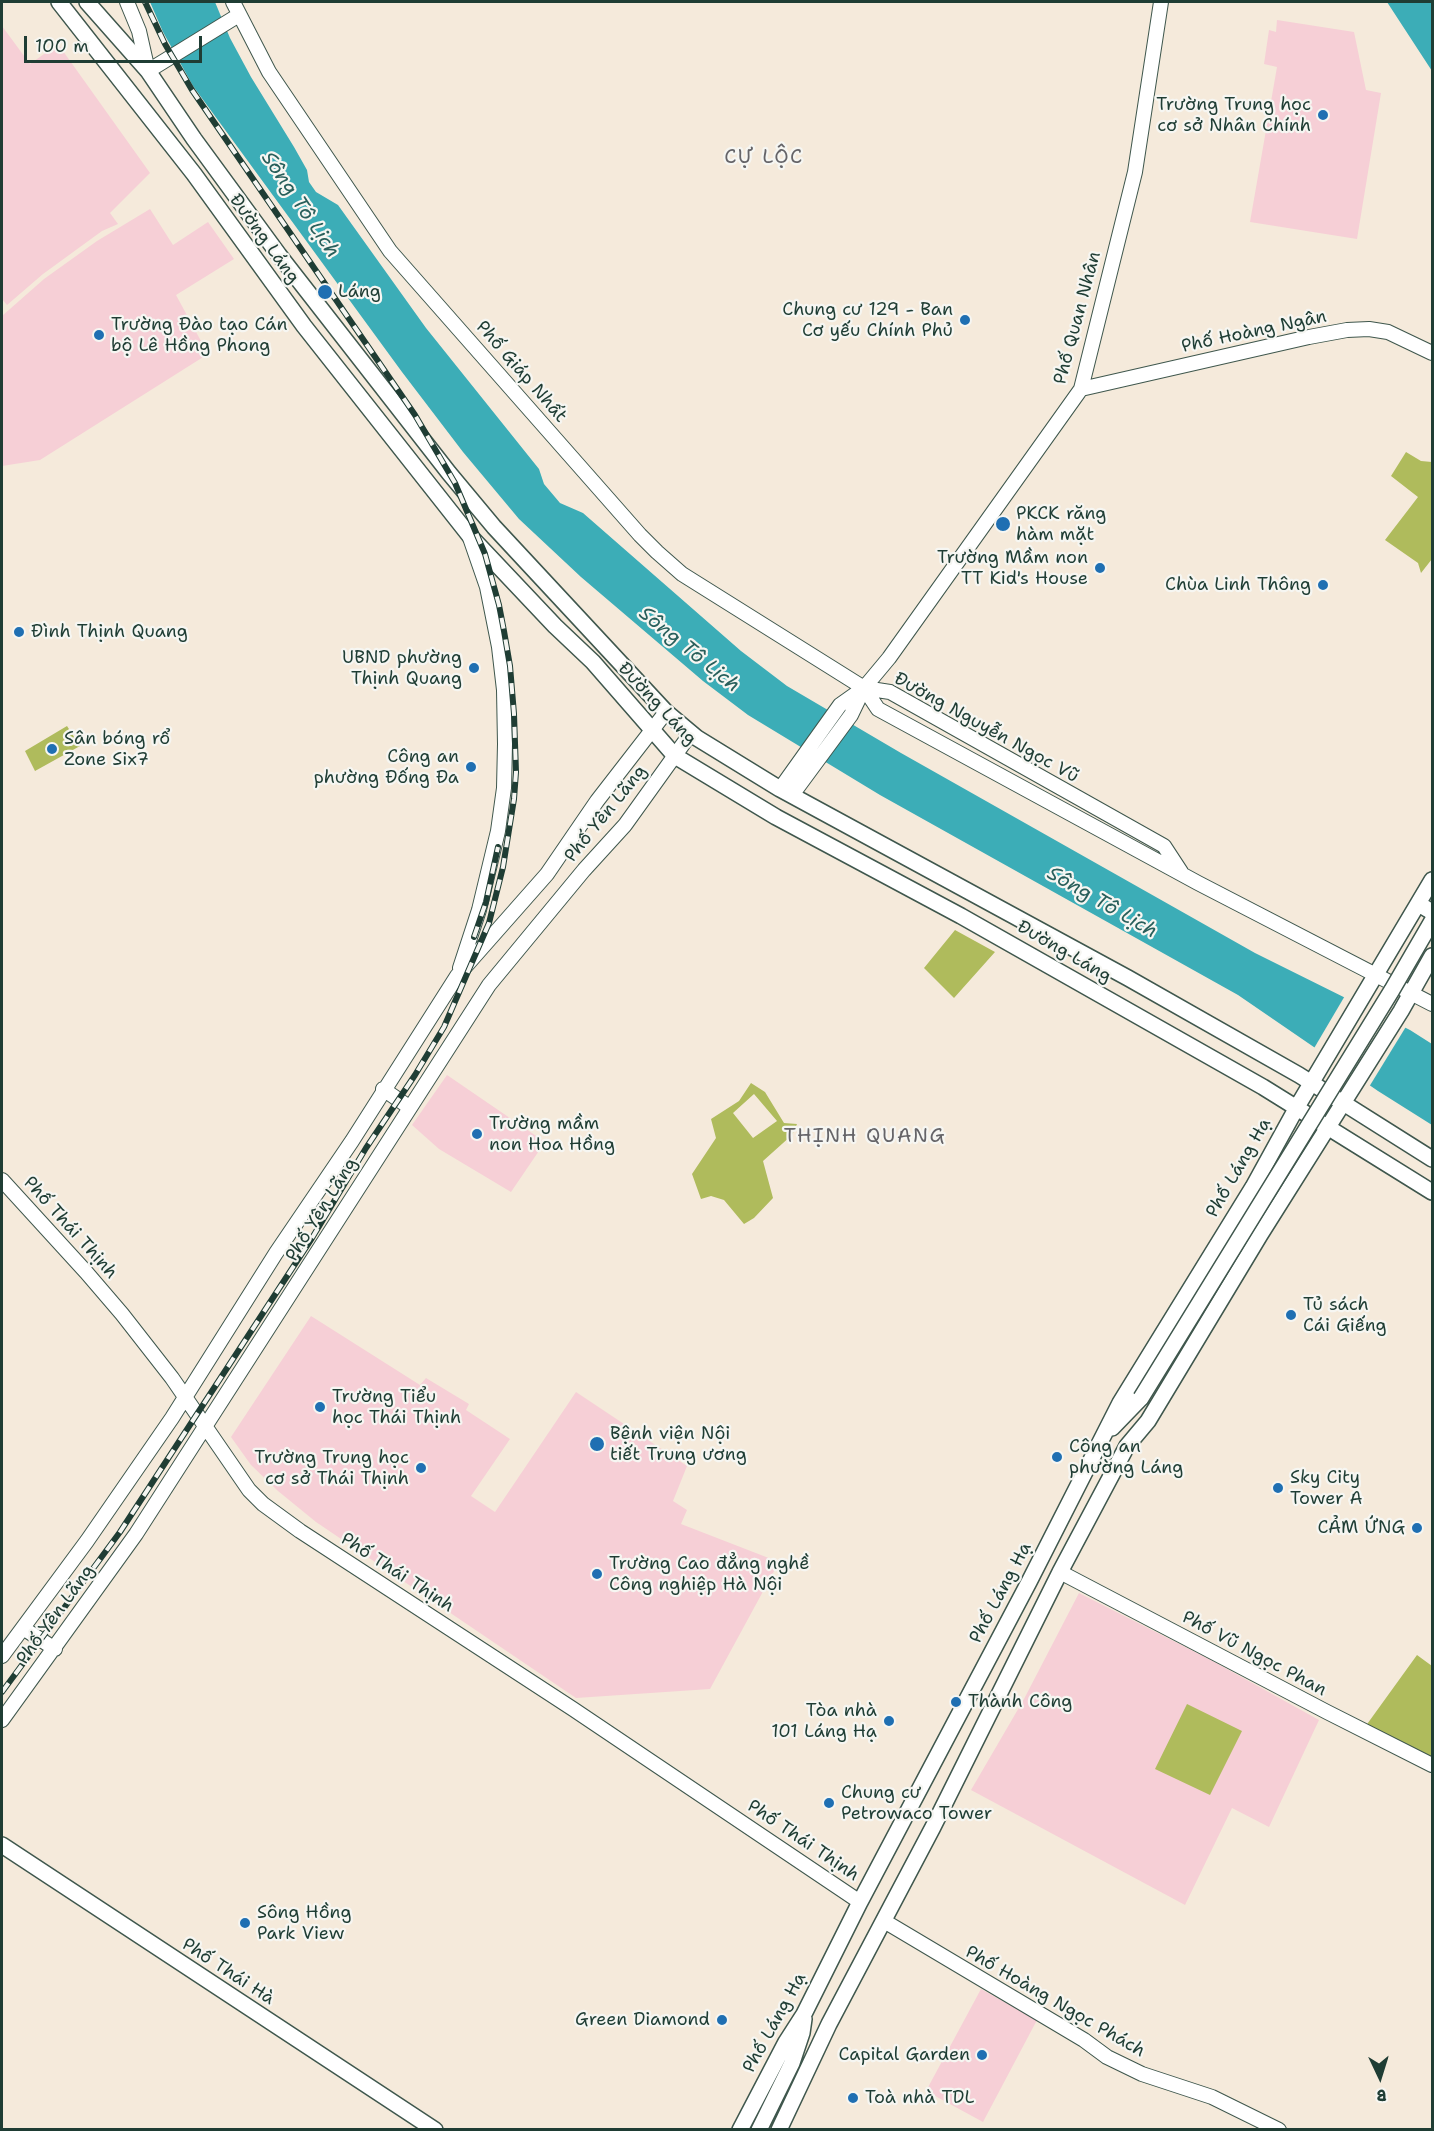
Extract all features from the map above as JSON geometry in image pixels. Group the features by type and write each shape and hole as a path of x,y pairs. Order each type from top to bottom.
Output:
{"main road":[{"name":"Đường Láng","path":"59,2 194,174 304,326 469,535 547,619 592,662 675,756 794,827 911,889 1297,1107 1432,1192"},
{"name":"Đường Láng","path":"87,2 148,71 194,139 279,255 456,482 494,527 666,712 691,733 790,786 923,867 1128,978 1312,1082 1432,1159"},
{"path":"127,2 139,31 148,71 233,18"},
{"name":"Phố Giáp Nhất","path":"233,2 233,18 390,251 640,535 682,574 864,688"},
{"name":"Phố Quan Nhân","path":"790,786 846,710 890,658 1081,389 1135,172 1161,2"},
{"path":"260,267 279,255"},
{"name":"Phố Hoàng Ngân","path":"1081,389 1347,330 1369,329 1388,332 1432,352"},
{"path":"457,976 479,910 489,870 504,788 504,690 499,647 487,587 469,535"},
{"name":"Đường Nguyễn Ngọc Vũ","path":"864,688 890,692 1164,846 1181,872"},
{"name":"Đường Nguyễn Ngọc Vũ","path":"864,688 878,709 1432,1004"},
{"name":"Phố Yên Lãng","path":"2,1656 87,1540 186,1397 276,1253 352,1141 457,976 547,874 597,801 666,712"},
{"name":"Phố Yên Lãng","path":"2,1720 136,1534 489,985 584,870 625,825 691,733"},
{"path":"911,889 923,867"},
{"name":"Phố Láng Hạ","path":"740,2130 786,2042 804,2014 1120,1403 1253,1187 1297,1107 1377,974 1426,908 1432,880"},
{"path":"1104,1436 1141,1398 1432,921"},
{"path":"1127,1446 1148,1421 1279,1205 1401,1011 1432,956"},
{"path":"383,1089 409,1107"},
{"name":"Phố Thái Thịnh","path":"2,1179 105,1294 186,1397 249,1490 263,1504 860,1902"},
{"path":"1253,1187 1279,1205"},
{"path":"779,2130 829,2024 987,1722 1060,1572 1127,1446 1141,1398"},
{"name":"Phố Vũ Ngọc Phan","path":"1060,1572 1432,1765"},
{"path":"23,1628 55,1649"},
{"path":"963,1709 987,1722"},
{"name":"Phố Thái Hà","path":"2,1845 435,2130"},
{"name":"Phố Hoàng Ngọc Phách","path":"884,1921 1084,2040 1107,2057 1142,2074 1212,2097 1279,2130"},
{"path":"759,2130 792,2063 802,2033 804,2014"},
{"path":"792,2063 812,2037 829,2024"}],"shaded area":[{"name":"Trường Trung học cơ sở Nhân Chính","path":"1277,20 1354,32 1366,90 1381,93 1357,239 1250,222 1277,67 1264,64 1269,30 1276,32"},
{"path":"2,26 30,64 58,44 150,173 110,213 118,224 102,231 43,274 7,305 2,299"},
{"name":"Trường Đào tạo Cán bộ Lê Hồng Phong","path":"150,209 173,245 208,222 234,259 176,295 208,354 40,460 2,466 2,316 44,279 97,241"},
{"name":"Trường mầm non Hoa Hồng","path":"447,1075 545,1142 511,1192 439,1149 412,1125"},
{"path":"311,1316 420,1385 426,1378 469,1404 466,1410 510,1439 471,1496 495,1512 576,1392 687,1466 673,1501 687,1510 681,1524 779,1562 710,1689 576,1698 316,1522 278,1491 251,1465 231,1437"},
{"path":"1079,1593 1209,1659 1319,1720 1269,1827 1232,1808 1185,1905 971,1790 1024,1699"},
{"name":"Capital Garden","path":"981,1989 1037,2020 983,2122 926,2091"}],"green space":[{"path":"1406,452 1421,461 1432,462 1432,559 1421,573 1418,563 1385,540 1418,497 1391,476"},
{"name":"Sân bóng rổ Zone Six7","path":"67,726 80,746 35,771 25,751"},
{"path":"955,930 995,952 954,998 924,968"},
{"path":"751,1083 765,1092 784,1123 797,1124 792,1135 763,1161 773,1198 754,1218 744,1224 724,1200 711,1196 701,1199 692,1174 716,1138 711,1119 739,1101","holes":["754,1094 777,1121 753,1138 733,1113"]},
{"path":"1417,1655 1432,1666 1432,1758 1365,1727"},
{"path":"1187,1704 1242,1731 1210,1795 1155,1769"}],"water":[{"name":"Sông Tô Lịch","path":"150,2 215,2 230,38 251,77 307,170 309,182 316,192 338,205 426,328 539,469 544,484 560,503 583,513 741,651 787,686 1255,953 1410,1030 1432,1044 1432,1125 1378,1091 1238,995 880,795 748,715 703,681 581,577 519,519 463,452 402,372 193,86 163,32"},
{"path":"1387,2 1432,2 1432,71"}],"pier":[{"path":"1346,994 1407,1025 1369,1087 1313,1050"}],"railway":[{"path":"2,1692 120,1532 312,1238 366,1148 444,1027 489,923 503,867 514,799 516,772 514,714 504,631 485,554 455,483 415,415 192,90 165,44 145,2"},
{"path":"474,937 486,902 498,847"}],"place":[{"name":"Trường Trung học cơ sở Nhân Chính","path":"1323,115"},
{"name":"Láng","path":"325,292"},
{"name":"Chung cư 129 - Ban Cơ yếu Chính Phủ","path":"965,320"},
{"name":"Trường Đào tạo Cán bộ Lê Hồng Phong","path":"99,335"},
{"name":"PKCK răng hàm mặt","path":"1003,524"},
{"name":"Trường Mầm non TT Kid's House","path":"1100,568"},
{"name":"Chùa Linh Thông","path":"1323,585"},
{"name":"Đình Thịnh Quang","path":"19,632"},
{"name":"UBND phường Thịnh Quang","path":"474,668"},
{"name":"Sân bóng rổ Zone Six7","path":"52,749"},
{"name":"Công an phường Đống Đa","path":"471,767"},
{"name":"Trường mầm non Hoa Hồng","path":"477,1134"},
{"name":"Tủ sách Cái Giếng","path":"1291,1315"},
{"name":"Trường Tiểu học Thái Thịnh","path":"320,1407"},
{"name":"Bệnh viện Nội tiết Trung ương","path":"597,1444"},
{"name":"Công an phường Láng","path":"1057,1457"},
{"name":"Trường Trung học cơ sở Thái Thịnh","path":"421,1468"},
{"name":"Sky City Tower A","path":"1278,1488"},
{"name":"CẢM ỨNG","path":"1417,1528"},
{"name":"Trường Cao đẳng nghề Công nghiệp Hà Nội","path":"597,1574"},
{"name":"Thành Công","path":"956,1702"},
{"name":"Tòa nhà 101 Láng Hạ","path":"889,1721"},
{"name":"Chung cư Petrowaco Tower","path":"829,1803"},
{"name":"Sông Hồng Park View","path":"245,1923"},
{"name":"Green Diamond","path":"722,2020"},
{"name":"Capital Garden","path":"982,2055"},
{"name":"Toà nhà TDL","path":"853,2098"}],"district":[{"name":"CỰ LỘC","path":"764,158"},
{"name":"THỊNH QUANG","path":"865,1137"}]}
